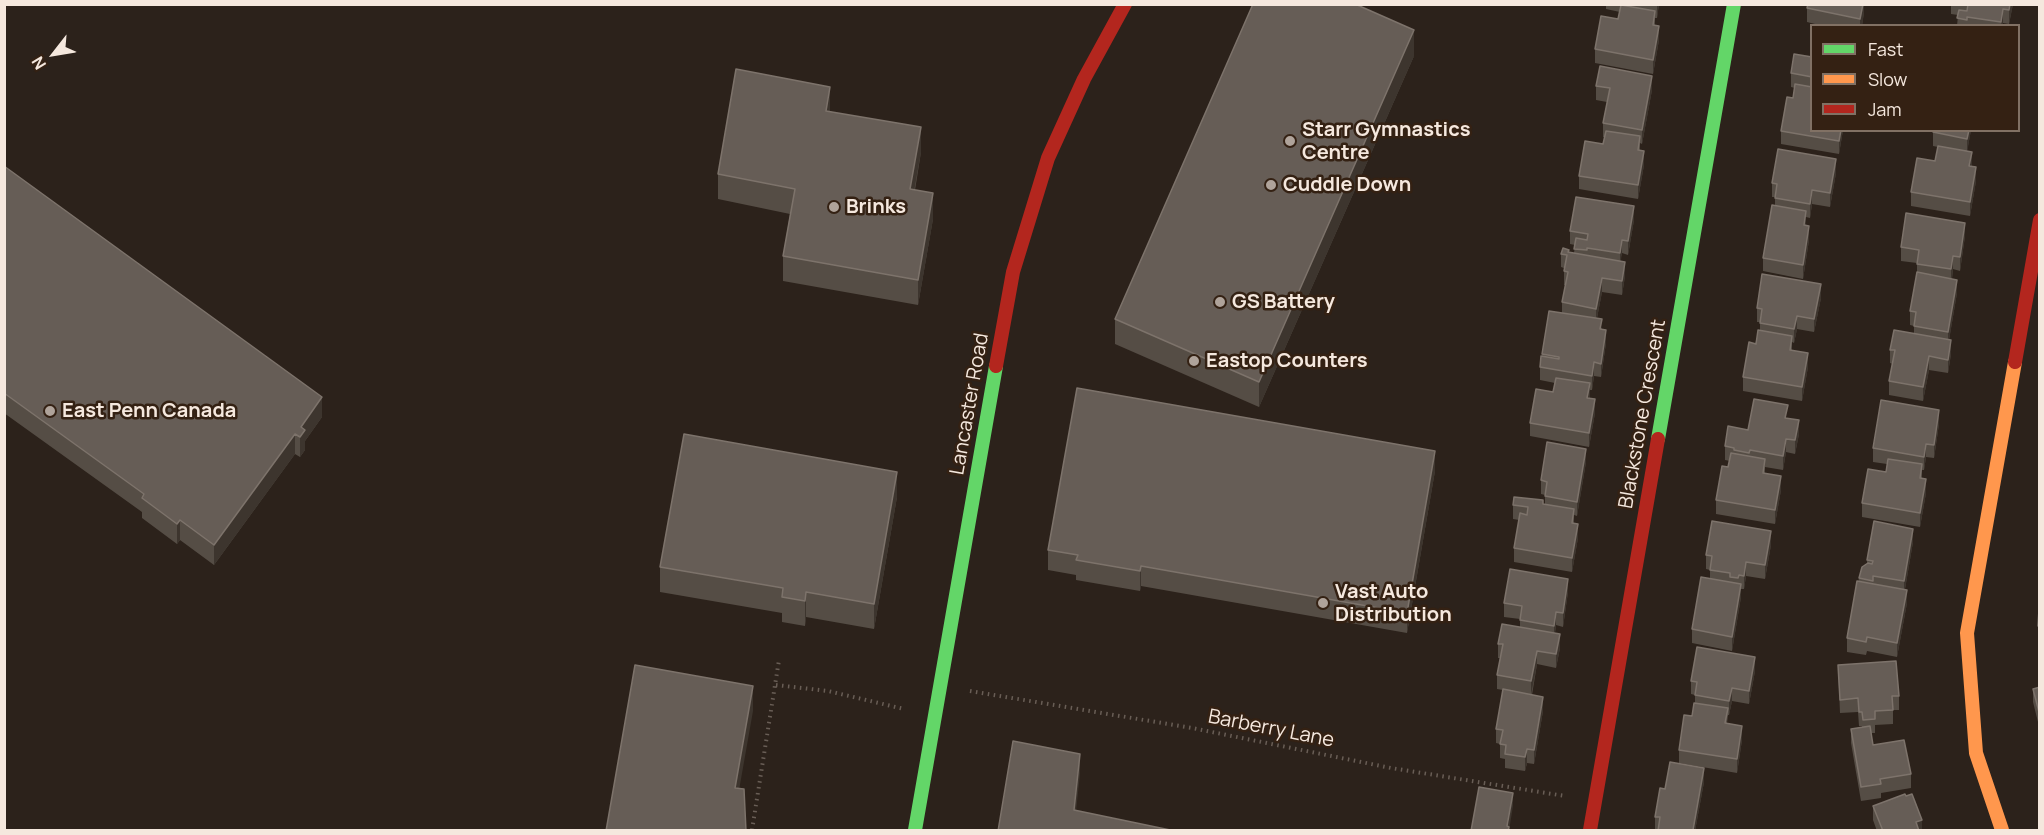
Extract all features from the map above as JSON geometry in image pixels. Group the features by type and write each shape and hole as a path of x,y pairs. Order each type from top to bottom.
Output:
{"street":[{"name":"Lancaster Road","path":"915,831 1013,272 1048,158 1084,79 1125,4"},
{"name":"Blackstone Crescent","path":"1590,831 1734,4"},
{"path":"2002,831 1976,753 1967,633 2040,220"}],"path":[{"path":"752,831 779,660"},
{"path":"776,685 828,691 904,708"},
{"name":"Barberry Lane","path":"939,687 1192,728 1391,768 1595,801"}],"building":[{"path":"1253,4 1355,4 1414,30 1259,382 1115,319"},
{"path":"1808,4 1863,4 1860,19 1807,8"},
{"path":"1968,4 2010,4 2009,10 2003,9 2001,22 1967,17 1967,20 1957,18 1959,10 1967,11"},
{"path":"1621,5 1655,11 1653,25 1659,26 1653,60 1595,49 1601,16 1618,19"},
{"path":"1794,54 1810,57 1810,77 1791,73"},
{"path":"1600,66 1652,76 1642,130 1603,123 1610,88 1596,86"},
{"name":"Brinks","path":"736,69 830,87 826,111 921,127 910,189 933,193 918,280 783,256 795,189 718,174"},
{"path":"1795,84 1810,87 1810,132 1841,132 1839,141 1781,131 1787,97 1793,98"},
{"path":"1606,131 1640,136 1638,150 1644,151 1638,185 1579,176 1585,141 1603,144"},
{"path":"1933,132 1969,132 1967,139"},
{"path":"1938,146 1972,152 1969,166 1976,167 1970,202 1911,192 1917,158 1935,161"},
{"path":"1778,149 1836,159 1830,193 1812,190 1810,204 1775,198 1777,184 1772,183"},
{"path":"4,166 322,397 301,427 305,430 300,437 295,434 214,545 180,520 177,524 142,498 144,494 4,393"},
{"path":"1576,197 1634,206 1628,241 1622,240 1620,253 1587,248 1587,250 1574,249 1576,238 1587,240 1588,234 1570,231"},
{"path":"1772,205 1806,211 1804,225 1809,226 1803,265 1763,258"},
{"path":"1906,213 1965,223 1960,257 1953,256 1951,269 1917,264 1919,250 1901,247"},
{"path":"1563,248 1569,250 1568,252 1625,262 1622,281 1602,278 1596,309 1562,302 1568,272 1564,271 1567,255 1561,254"},
{"path":"1917,272 1957,280 1948,332 1914,326 1916,312 1910,311"},
{"path":"1762,274 1821,284 1814,319 1797,316 1794,329 1760,323 1762,309 1757,308"},
{"path":"1549,311 1602,319 1600,329 1606,330 1601,364 1594,362 1592,376 1540,367 1541,356 1559,359 1559,357 1542,354"},
{"path":"1758,330 1792,336 1790,350 1808,353 1802,387 1743,377 1749,342 1756,344"},
{"path":"1894,330 1951,340 1948,360 1929,356 1923,387 1889,381 1895,350 1890,350"},
{"path":"1556,378 1590,383 1587,398 1595,399 1589,433 1530,423 1536,389 1553,392"},
{"path":"1077,388 1435,451 1407,613 1141,566 1140,571 1076,560 1078,555 1048,550"},
{"path":"1754,399 1788,405 1785,418 1799,420 1795,440 1786,439 1783,456 1750,450 1749,453 1725,446 1728,426 1748,430"},
{"path":"1881,400 1939,410 1934,445 1926,444 1924,457 1873,448"},
{"path":"684,434 897,472 874,604 806,592 805,601 782,597 783,588 660,567"},
{"path":"1547,442 1586,449 1577,502 1545,496 1547,482 1541,480"},
{"path":"1731,453 1765,459 1763,473 1781,476 1775,510 1716,500 1722,466 1728,467"},
{"path":"1888,459 1922,464 1920,478 1926,479 1920,513 1862,503 1868,469 1886,472"},
{"path":"1514,497 1543,500 1543,504 1574,509 1572,523 1578,524 1572,558 1514,548 1520,513 1527,515 1528,507 1513,505"},
{"path":"1712,521 1771,531 1765,565 1746,562 1744,576 1739,575 1738,578 1730,577 1730,573 1710,570 1712,556 1706,555"},
{"path":"1874,521 1913,529 1904,581 1873,576 1873,581 1859,578 1862,567 1868,563 1872,564 1873,561 1867,560"},
{"path":"1510,569 1568,579 1563,613 1556,612 1554,626 1520,620 1522,606 1504,603"},
{"path":"1701,577 1741,584 1732,637 1692,629"},
{"path":"1857,581 1907,590 1897,643 1867,637 1866,642 1847,638"},
{"path":"2039,609 2040,626 2038,626"},
{"path":"1502,624 1560,634 1556,654 1537,651 1531,681 1497,675 1503,644 1498,644"},
{"path":"1697,647 1755,657 1749,691 1732,688 1729,701 1695,695 1697,682 1691,681"},
{"path":"1896,661 1899,696 1892,696 1893,710 1875,711 1875,719 1863,720 1862,712 1859,712 1858,698 1840,700 1838,665"},
{"path":"635,665 753,686 735,788 744,789 746,831 606,831"},
{"path":"2040,687 2040,716 2033,689"},
{"path":"1503,689 1543,697 1534,750 1527,749 1525,757 1505,754 1506,745 1500,744 1503,730 1496,729"},
{"path":"1694,703 1728,708 1725,723 1742,726 1737,759 1679,750 1684,715 1692,716"},
{"path":"1870,726 1873,745 1904,740 1911,774 1880,779 1881,784 1861,787 1851,729"},
{"path":"1013,741 1080,754 1074,810 1175,831 998,831"},
{"path":"1670,762 1704,768 1693,830 1695,831 1658,831 1660,817 1655,817 1660,788 1665,789"},
{"path":"1479,787 1513,793 1508,831 1471,831"},
{"path":"1905,794 1906,796 1912,794 1922,820 1916,822 1919,831 1883,831 1873,806"}],"traffic: fast":[{"path":"1658,439 1734,4"},
{"path":"915,830 996,366"}],"traffic: slow":[{"path":"2002,830 1976,753 1967,633 2015,362"}],"traffic: jam":[{"path":"996,366 1013,272 1048,158 1084,79 1125,4"},
{"path":"2015,362 2040,220"},
{"path":"1590,830 1658,439"}],"place":[{"name":"Starr Gymnastics Centre","path":"1290,141"},
{"name":"Cuddle Down","path":"1271,185"},
{"name":"Brinks","path":"834,207"},
{"name":"GS Battery","path":"1220,302"},
{"name":"Eastop Counters","path":"1194,361"},
{"name":"East Penn Canada","path":"50,411"},
{"name":"Vast Auto Distribution","path":"1323,603"}]}
